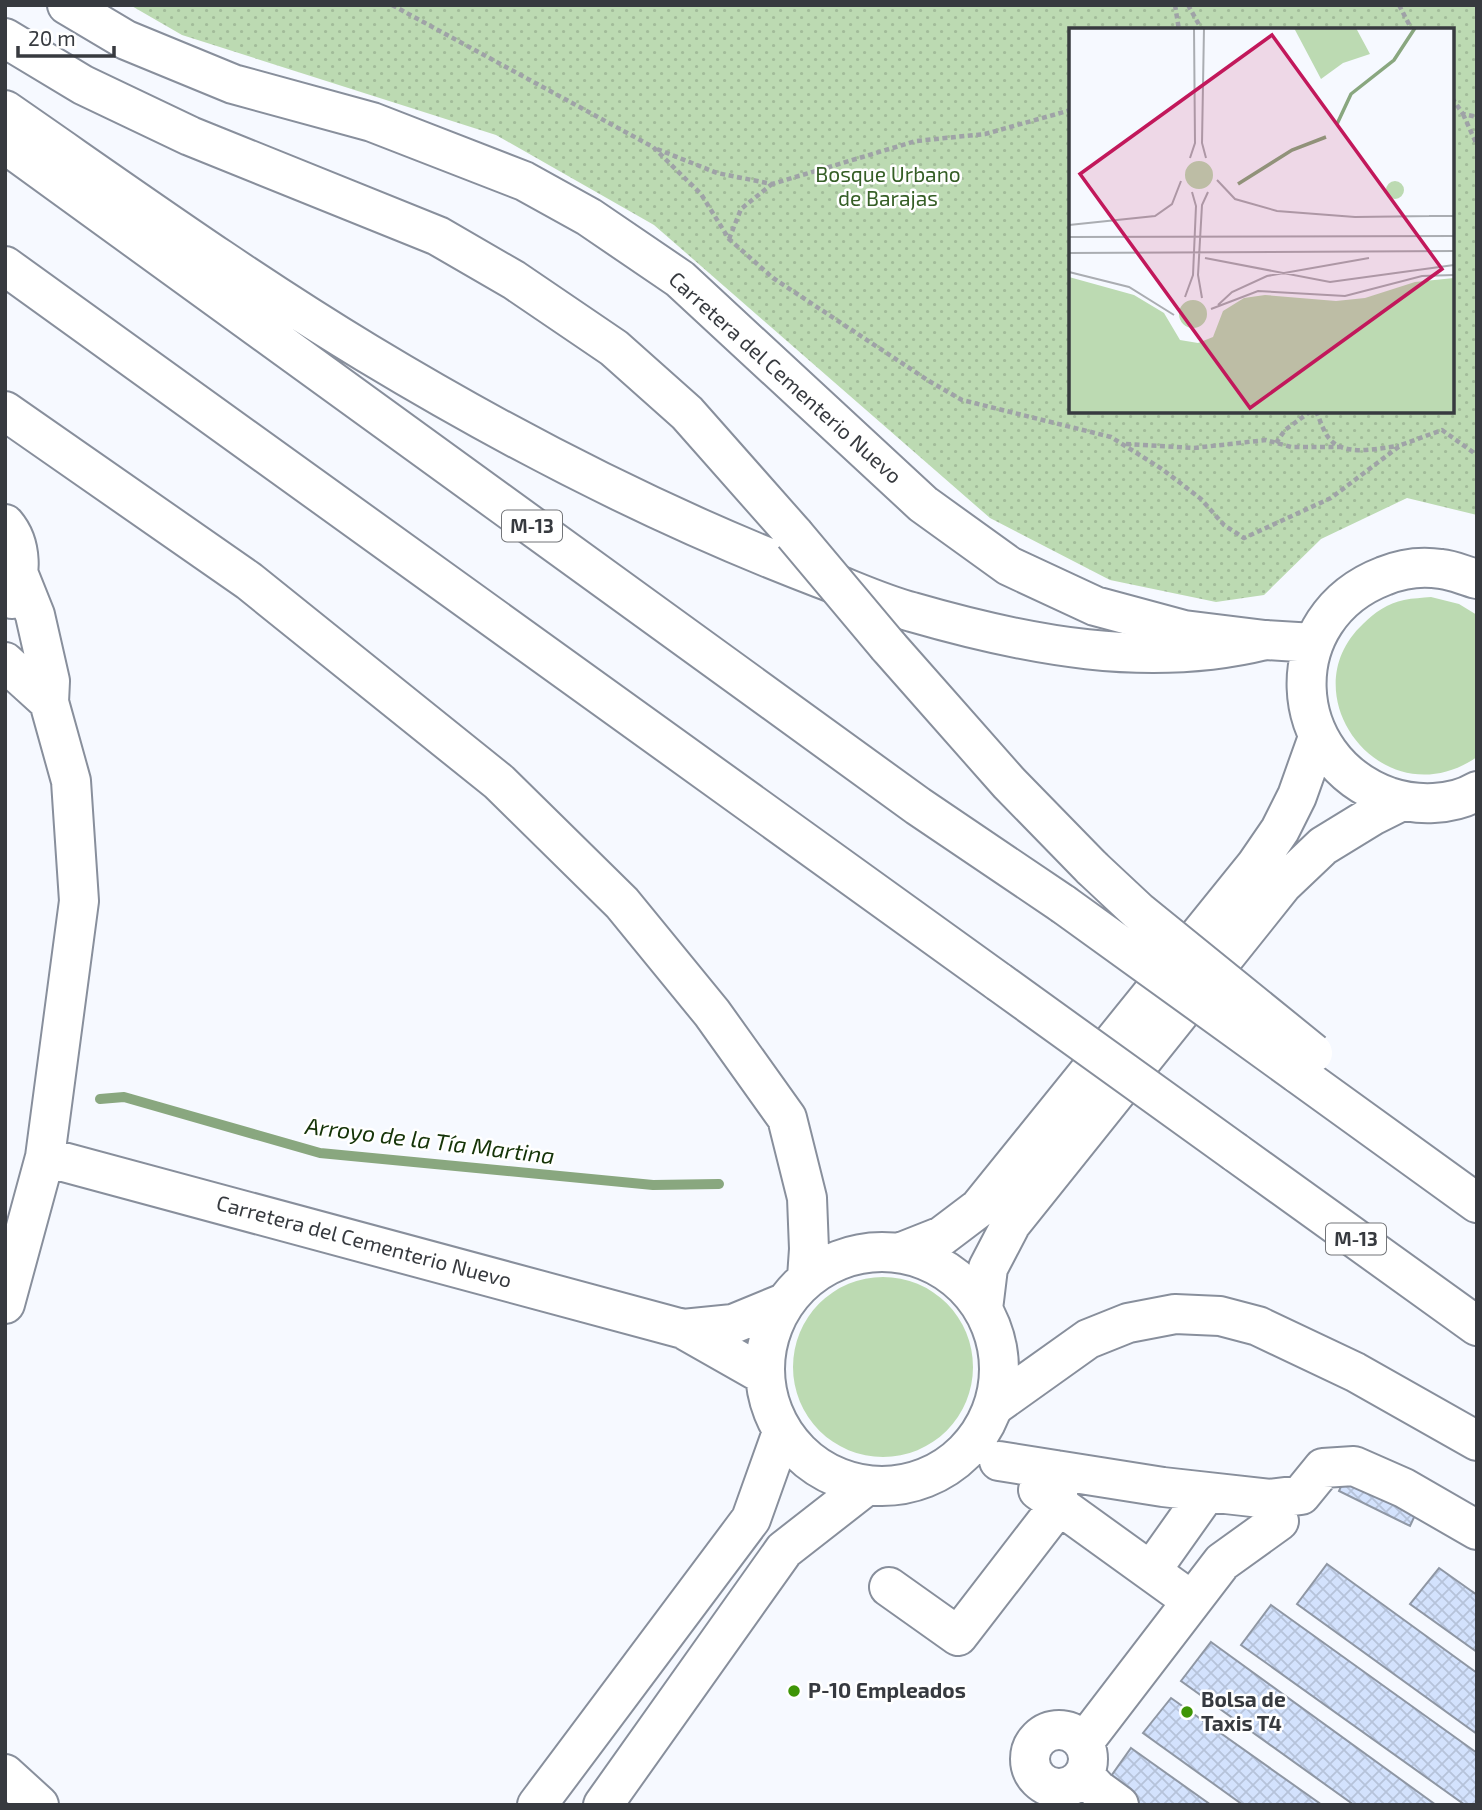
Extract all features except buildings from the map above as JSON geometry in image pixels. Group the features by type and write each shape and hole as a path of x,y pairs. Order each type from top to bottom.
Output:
{"main road":[{"name":"Carretera del Cementerio Nuevo","path":"66,5 126,40 233,84 372,122 524,181 589,217 680,279 923,504 1009,566 1095,606 1184,630 1314,643"},
{"path":"5,38 83,85 190,136 438,236 514,280 614,348 687,412 1009,783 1092,868 1305,1063"},
{"path":"5,110 205,249 367,353 530,446 699,529 910,612 1051,646 1149,655 1226,650 1265,640"},
{"name":"M-13","path":"5,144 907,798 1305,1063 1462,1192"},
{"name":"M-13","path":"5,266 1477,1326"},
{"path":"5,411 249,581 499,782 622,903 712,1013 787,1118 807,1198 809,1249 796,1290 772,1325 765,1350 764,1375 769,1405 782,1432 798,1452 818,1469 841,1480 866,1486 906,1485 986,1453 1058,1487 1151,1571 1192,1601"},
{"path":"5,524 18,551 19,575 13,598 5,610"},
{"path":"1477,579 1441,569 1401,569 1364,583 1334,609 1314,643 1306,691 1310,715 1318,737 1339,767 1368,789 1402,801 1436,803 1477,791"},
{"path":"5,1304 45,1157 79,901 71,781 49,702 50,681 35,615 19,575"},
{"path":"5,662 49,702"},
{"path":"899,1253 942,1236 979,1208 1256,865 1280,830 1297,796 1318,737"},
{"path":"983,1309 988,1268 1011,1224 1283,884 1323,846 1402,801"},
{"name":"Carretera del Cementerio Nuevo","path":"45,1157 683,1329 764,1375"},
{"path":"796,1290 835,1261 866,1252 899,1253 932,1262 961,1282 983,1309 996,1340 1000,1373 994,1406 986,1426 986,1453"},
{"name":"Carretera del Cementerio Nuevo","path":"683,1329 733,1324 796,1290"},
{"path":"994,1406 1088,1339 1128,1323 1175,1314 1220,1316 1258,1326 1355,1372 1477,1441"},
{"path":"537,1805 751,1519 782,1432"},
{"path":"1058,1487 1207,1492 1270,1499 1301,1495 1322,1468 1354,1466 1404,1488 1477,1530"},
{"path":"603,1805 784,1550 866,1486"},
{"path":"889,1587 958,1636 1058,1487"},
{"path":"1151,1571 1207,1492"},
{"path":"1119,1805 1079,1774 1075,1734 1057,1730 1047,1732 1031,1749 1030,1762 1039,1781 1079,1774 1192,1601 1222,1562 1279,1521"},
{"path":"5,1774 39,1805"}],"path":[{"path":"392,5 653,147 717,173 772,184"},
{"path":"1174,5 1179,28"},
{"path":"1188,5 1201,28"},
{"path":"1399,5 1411,28"},
{"path":"1454,101 1477,145"},
{"path":"729,239 741,209 772,184 916,141 985,134 1069,111"},
{"path":"1463,114 1477,117"},
{"path":"653,147 701,194 729,239 773,278 929,382 962,400 1058,422 1124,443 1201,499 1224,525 1244,538 1331,498 1401,446"},
{"path":"1275,443 1285,429 1310,413"},
{"path":"1314,413 1329,439 1340,447"},
{"path":"1124,443 1194,448 1266,440 1291,447 1340,447 1364,451 1401,446 1442,430 1477,455"}],"green space":[{"name":"Bosque Urbano de Barajas","path":"130,5 1477,5 1477,515 1407,498 1321,539 1264,595 1216,602 1110,580 990,518 654,225 496,135 182,35"},
{"path":"1431,597 1459,604 1477,615 1477,757 1442,773 1409,773 1380,762 1357,741 1341,714 1336,684 1342,653 1367,620 1392,603"},
{"path":"883,1277 917,1284 947,1303 966,1333 973,1367 966,1401 947,1431 917,1450 883,1457 849,1450 819,1431 800,1401 793,1367 800,1333 819,1303 849,1284"}],"waterway":[{"name":"Arroyo de la Tía Martina","path":"100,1099 124,1097 320,1153 653,1185 719,1184"}],"place":[{"name":"P-10 Empleados","path":"794,1691"},
{"name":"Bolsa de Taxis T4","path":"1187,1712"}]}
